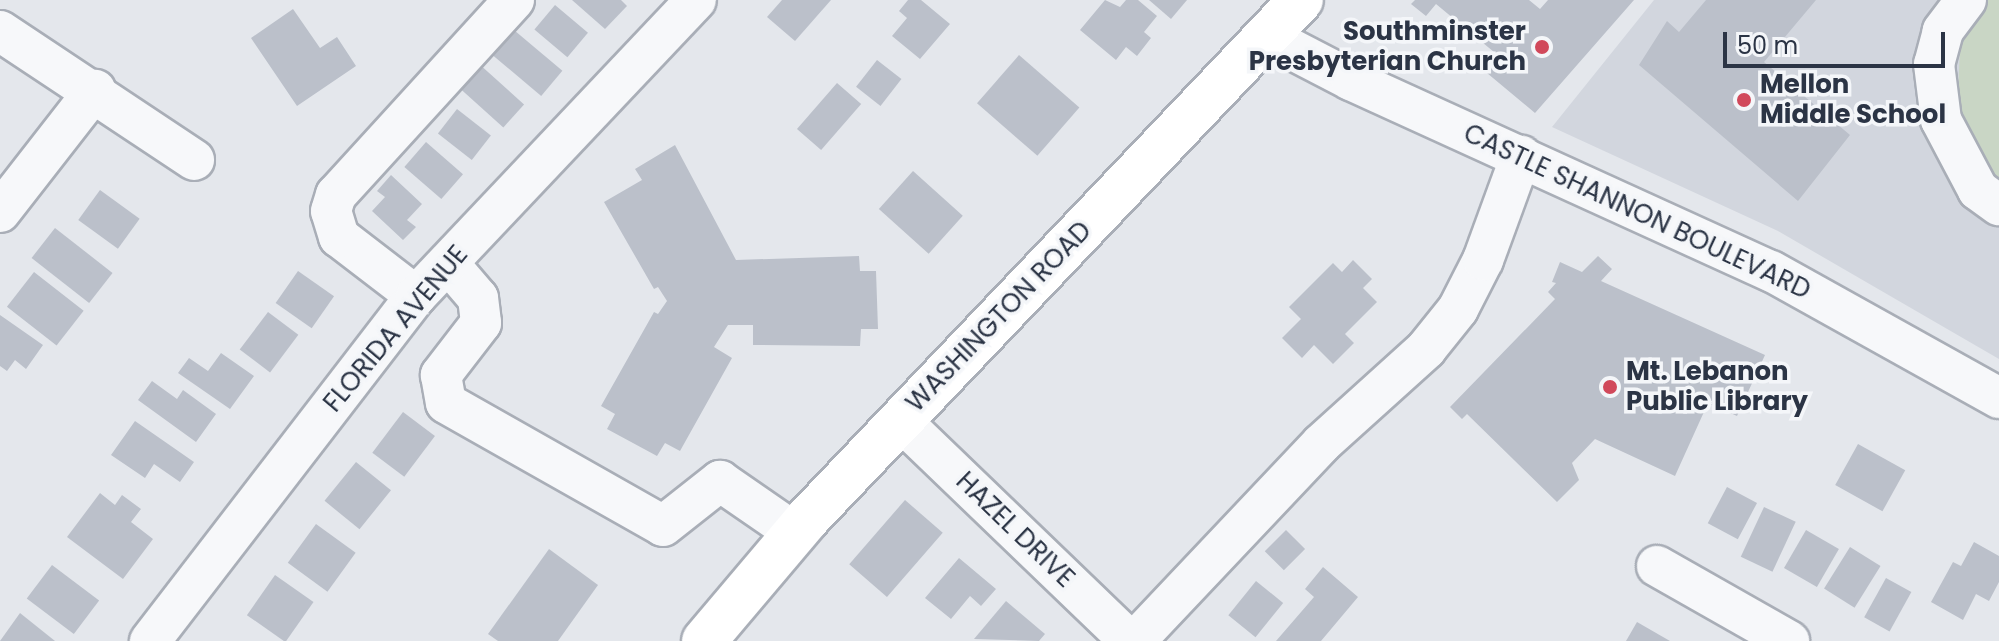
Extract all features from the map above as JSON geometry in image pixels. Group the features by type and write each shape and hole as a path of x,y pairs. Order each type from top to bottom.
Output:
{"main road":[{"name":"WASHINGTON ROAD","path":"704,641 794,532 1301,0"}],"street":[{"path":"416,296 339,237 331,211 336,195 514,0"},
{"name":"FLORIDA AVENUE","path":"150,641 416,296 696,0"},
{"path":"1966,0 1943,31 1934,64 1941,120 1978,190 1999,205"},
{"path":"0,31 95,90 194,160"},
{"name":"CASTLE SHANNON BOULEVARD","path":"1268,37 1771,271 1999,398"},
{"path":"0,212 95,90"},
{"path":"1132,641 1321,444 1426,349 1450,319 1483,260 1521,156"},
{"path":"448,263 478,298 481,323 441,375 446,403 663,526 720,481 794,532"},
{"name":"HAZEL DRIVE","path":"900,420 1132,641"},
{"path":"1657,566 1789,641"}],"shaded area":[{"path":"1654,0 1999,0 1999,359 1778,231 1552,127"}],"green space":[{"path":"1977,0 1999,0 1999,191 1967,147 1958,91 1961,29"}],"building":[{"path":"572,0 621,0 627,6 605,29"},
{"path":"782,0 831,0 795,41 767,17"},
{"path":"908,0 921,0 950,24 920,59 892,36 907,18 899,11"},
{"path":"1105,0 1120,7 1126,0 1138,0 1157,16 1144,32 1151,38 1137,56 1126,47 1116,60 1080,30"},
{"path":"1149,0 1187,0 1171,19"},
{"name":"Southminster Presbyterian Church","path":"1415,0 1529,0 1540,9 1548,0 1634,0 1535,113 1487,73 1500,57 1436,4 1426,16 1411,4"},
{"name":"Mellon Middle School","path":"1706,0 1816,0 1764,62 1850,135 1798,201 1639,65 1667,21 1679,32"},
{"path":"555,5 588,33 567,57 534,30"},
{"path":"293,9 320,48 337,37 356,66 297,106 251,38"},
{"path":"508,25 562,71 541,96 487,50"},
{"path":"1019,55 1079,107 1037,156 977,103"},
{"path":"877,60 901,79 880,106 856,87"},
{"path":"478,63 524,104 503,128 457,86"},
{"path":"837,83 861,104 821,150 797,129"},
{"path":"457,109 491,135 472,160 438,133"},
{"path":"426,142 463,174 441,199 404,167"},
{"path":"675,145 736,260 859,256 860,271 876,271 878,329 861,329 860,346 753,345 753,325 728,325 714,347 732,358 680,451 665,443 657,456 607,429 615,414 601,406 654,312 658,314 667,301 658,287 654,289 604,202 642,180 635,169"},
{"path":"913,171 963,216 929,254 879,209"},
{"path":"391,175 422,204 407,220 416,227 403,240 372,211 385,197 377,191"},
{"path":"100,190 140,219 118,249 78,220"},
{"path":"55,228 113,273 89,303 32,258"},
{"name":"Mt. Lebanon Public Library","path":"1598,256 1612,269 1601,281 1765,355 1737,416 1708,403 1675,476 1595,439 1572,463 1579,480 1557,502 1467,414 1462,419 1450,407 1555,299 1548,292 1556,283 1552,282 1560,262 1582,272"},
{"path":"1353,260 1372,279 1363,288 1377,302 1345,334 1354,343 1333,364 1314,345 1302,358 1282,338 1301,319 1289,307 1333,263 1342,272"},
{"path":"298,271 334,296 312,328 276,303"},
{"path":"34,272 84,311 57,345 7,307"},
{"path":"268,312 298,335 270,372 240,350"},
{"path":"0,315 43,345 26,369 15,360 7,371 0,366"},
{"path":"221,353 254,376 230,409 178,373 189,358 208,371"},
{"path":"152,381 177,399 183,390 216,414 196,442 138,400"},
{"path":"403,412 435,436 404,477 372,453"},
{"path":"135,421 194,462 180,482 154,464 145,478 111,455"},
{"path":"1858,444 1905,470 1882,511 1835,485"},
{"path":"356,462 391,490 360,529 325,501"},
{"path":"1727,487 1757,503 1738,539 1708,523"},
{"path":"100,493 115,505 122,495 141,509 131,522 153,539 123,579 67,537"},
{"path":"905,500 943,533 887,597 849,564"},
{"path":"1764,507 1796,522 1772,572 1741,557"},
{"path":"316,524 356,553 327,592 288,563"},
{"path":"1286,530 1305,549 1284,570 1265,551"},
{"path":"1806,530 1839,549 1817,587 1784,568"},
{"path":"1974,542 1999,556 1999,582 1989,601 1976,594 1963,620 1931,602 1953,562 1961,566"},
{"path":"1850,547 1881,566 1855,608 1824,589"},
{"path":"549,549 598,585 558,641 498,641 488,634"},
{"path":"959,558 996,589 981,606 970,596 951,619 925,598"},
{"path":"52,565 99,601 74,634 27,599"},
{"path":"1323,567 1358,597 1321,641 1276,641 1314,597 1305,589"},
{"path":"275,575 314,602 286,641 247,615"},
{"path":"1886,578 1911,592 1890,631 1864,617"},
{"path":"1256,581 1283,603 1256,637 1228,615"},
{"path":"1006,601 1045,634 1039,641 974,639"},
{"path":"20,613 55,641 0,641"},
{"path":"1637,622 1670,641 1626,641"}],"place":[{"name":"Southminster Presbyterian Church","path":"1542,47"},
{"name":"Mellon Middle School","path":"1744,100"},
{"name":"Mt. Lebanon Public Library","path":"1610,387"}]}
